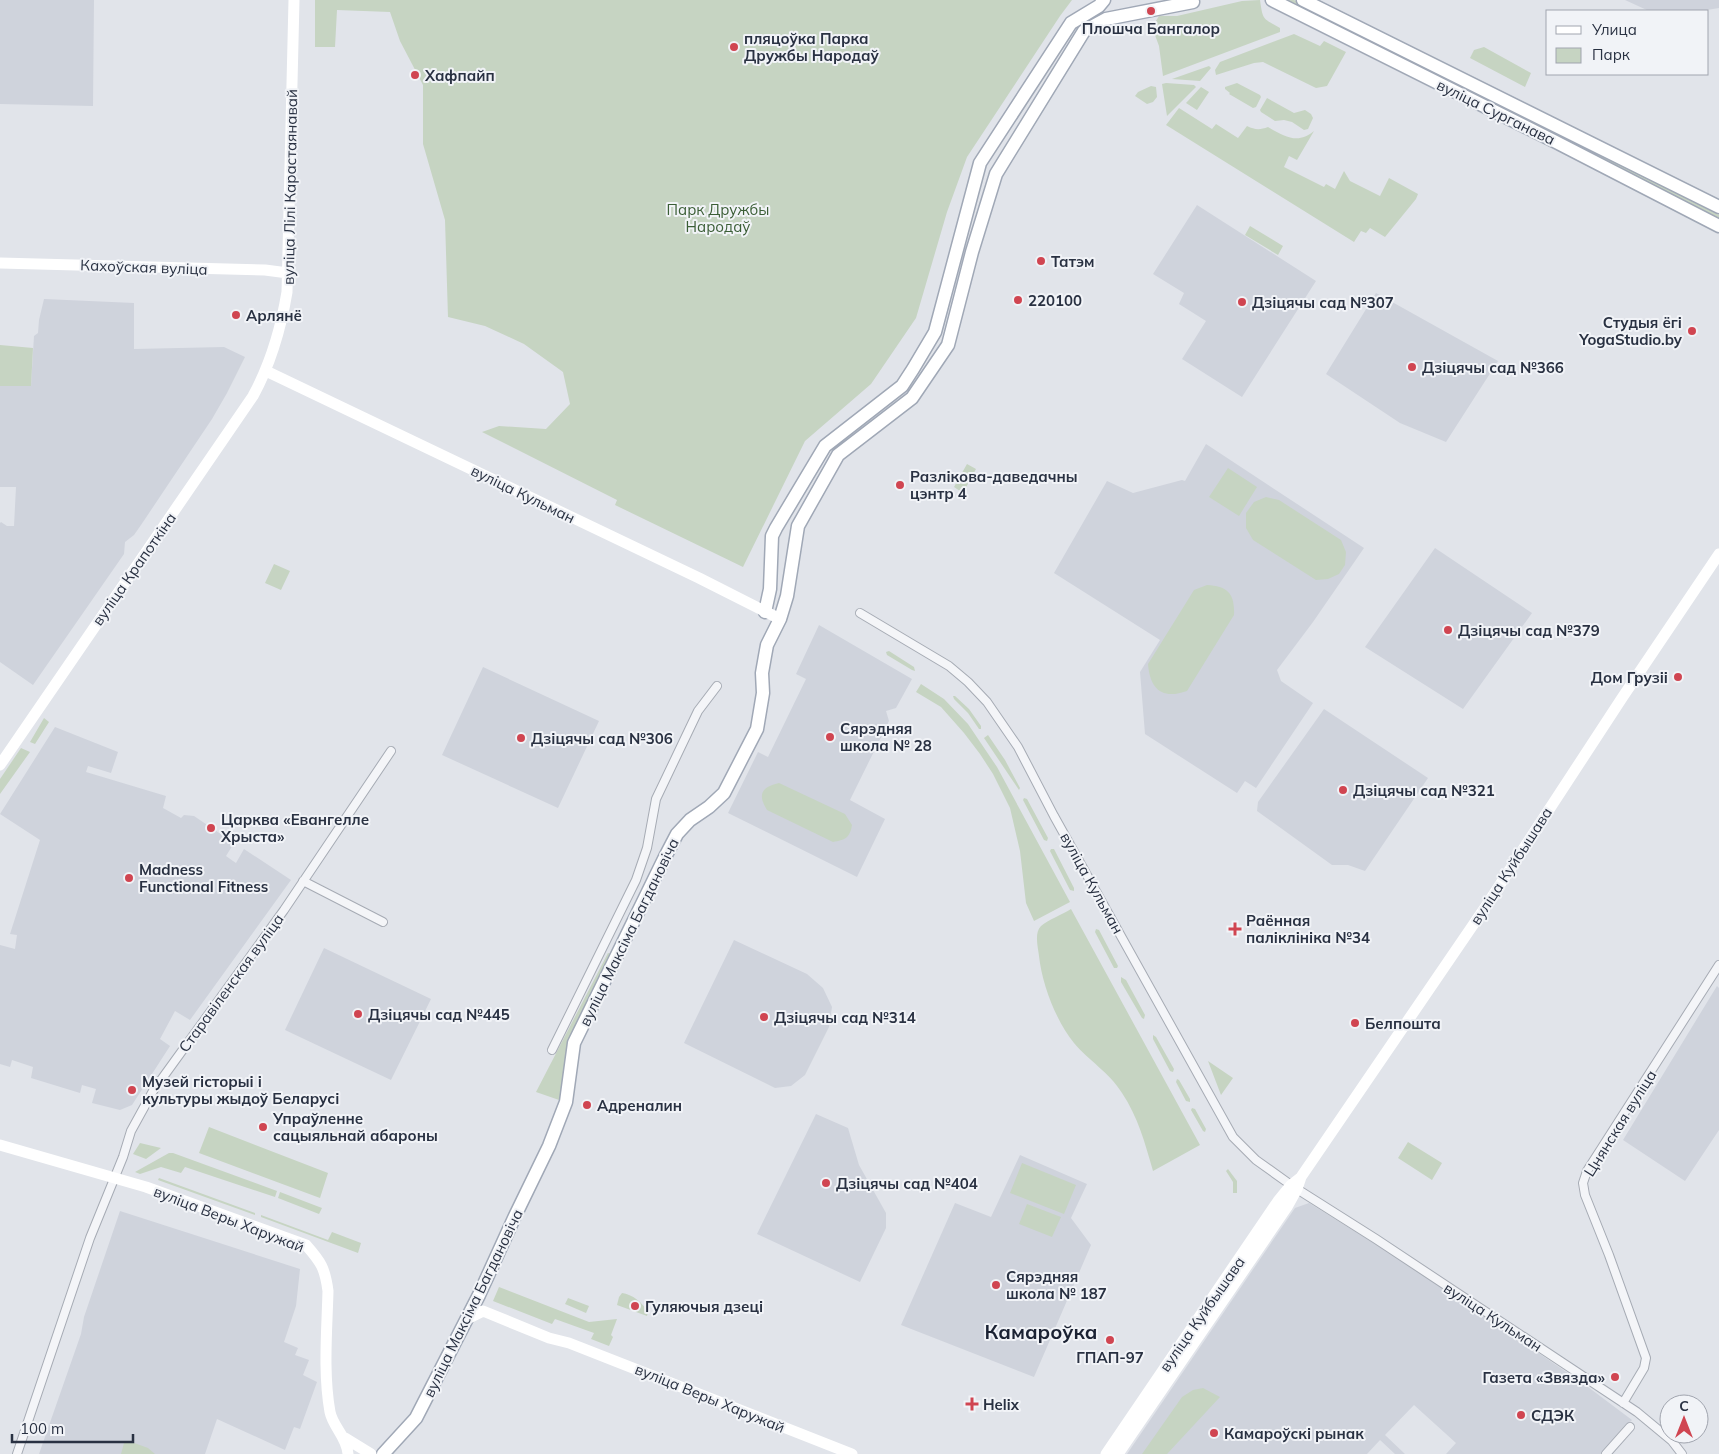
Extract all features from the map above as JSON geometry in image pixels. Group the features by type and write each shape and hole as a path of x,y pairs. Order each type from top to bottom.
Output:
{"main road":[{"name":"вуліца Лілі Карастаянавай","path":"266,371 282,318 288,273 294,0"},
{"path":"765,612 770,588 772,536 776,528 825,446 902,386 913,369 935,332 980,163 1071,23 1104,0"},
{"path":"1164,0 1180,3 1197,1"},
{"name":"вуліца Сурганава","path":"1272,0 1719,226"},
{"name":"вуліца Сурганава","path":"1303,0 1719,207"},
{"name":"вуліца Максіма Багдановіча","path":"383,1454 416,1418 469,1318 549,1146 566,1102 574,1043 677,834 690,820 709,807 724,793 756,729 763,693 762,673 766,650 788,596 794,544 802,517 838,455 912,398 948,345 972,252 996,174 1084,31 1106,19 1197,1"},
{"name":"Кахоўская вуліца","path":"0,264 265,270 288,273"},
{"name":"вуліца Кульман","path":"266,371 780,619"},
{"name":"вуліца Крапоткіна","path":"0,765 252,396 266,371"},
{"name":"вуліца Куйбышава","path":"1106,1454 1301,1177 1486,906 1719,554"},
{"name":"вуліца Веры Харужай","path":"0,1144 146,1187 306,1245 320,1261 326,1275 328,1291 327,1394 333,1421 345,1438 348,1454"},
{"name":"вуліца Куйбышава","path":"1118,1454 1287,1206 1294,1187"},
{"name":"вуліца Веры Харужай","path":"479,1295 485,1305 569,1342 852,1454"},
{"name":"вуліца Веры Харужай","path":"469,1318 483,1311 549,1338 569,1342"},
{"path":"345,1438 371,1454"}],"street":[{"name":"вуліца Кульман","path":"860,613 949,666 987,702 1018,747 1054,816 1233,1137 1256,1160 1294,1187 1376,1239 1623,1403 1672,1441 1682,1454"},
{"name":"вуліца Максіма Багдановіча","path":"552,1050 642,867 656,799 698,711 717,686"},
{"name":"Старавіленская вуліца","path":"16,1454 90,1238 115,1177 131,1131 152,1091 303,881 391,751"},
{"path":"303,881 383,922"},
{"name":"Цнянская вуліца","path":"1623,1403 1644,1368 1646,1358 1585,1195 1583,1183 1587,1171 1718,968"},
{"path":"1606,1454 1630,1426"}],"shaded area":[{"path":"0,0 94,0 93,106 0,104"},
{"path":"1625,0 1719,0 1719,8 1707,10 1647,10"},
{"name":"Дзіцячы сад №307","path":"1197,205 1316,281 1242,397 1182,359 1206,321 1179,304 1184,293 1153,274"},
{"name":"Дзіцячы сад №366","path":"1376,293 1498,361 1446,442 1400,423 1326,374"},
{"path":"44,299 134,303 134,349 224,347 245,357 212,419 134,535 125,542 124,554 33,685 0,662 0,523 14,526 16,487 0,487 0,386 31,386 34,336 38,333"},
{"path":"1206,444 1364,548 1277,670 1281,681 1313,703 1256,788 1245,781 1237,793 1145,734 1140,672 1160,640 1054,573 1107,481 1133,493 1182,480 1185,481"},
{"name":"Дзіцячы сад №379","path":"1435,548 1532,613 1463,709 1365,647"},
{"name":"Сярэдняя школа № 28","path":"819,625 912,679 896,708 886,711 889,721 850,800 885,819 857,877 728,813 758,752 768,757 806,679 796,674"},
{"name":"Дзіцячы сад №306","path":"483,667 599,721 558,808 442,755"},
{"name":"Дзіцячы сад №321","path":"1324,709 1428,778 1365,871 1348,865 1332,865 1257,811 1258,802"},
{"path":"55,727 118,752 111,773 88,766 86,772 166,796 163,808 181,818 184,815 194,816 234,843 226,856 233,861 236,863 244,849 291,880 190,1020 175,1011 160,1039 170,1046 132,1105 120,1110 92,1103 96,1089 82,1085 80,1093 31,1078 33,1067 12,1060 10,1067 0,1064 0,945 15,949 17,935 10,934 40,840 0,814"},
{"name":"Дзіцячы сад №314","path":"734,940 807,974 823,988 832,1007 829,1027 805,1075 791,1086 775,1088 684,1043"},
{"name":"Дзіцячы сад №445","path":"324,948 431,999 391,1080 285,1030"},
{"path":"1717,986 1719,988 1719,1130 1685,1181 1623,1140"},
{"name":"Дзіцячы сад №404","path":"816,1114 848,1128 859,1165 886,1213 886,1228 860,1282 757,1234"},
{"name":"Сярэдняя школа № 187","path":"1020,1155 1087,1184 1071,1218 1091,1245 1034,1377 901,1325 955,1203 991,1217"},
{"path":"1309,1203 1401,1260 1584,1384 1632,1420 1602,1454 1446,1454 1456,1443 1414,1405 1385,1435 1405,1454 1395,1454 1380,1440 1367,1454 1127,1454 1295,1208"},
{"path":"120,1211 300,1269 296,1306 284,1342 298,1348 295,1355 309,1360 303,1375 317,1382 300,1429 294,1427 285,1450 217,1419 205,1454 39,1454 81,1334 84,1317"}],"green space":[{"name":"Парк Дружбы Народаў","path":"315,0 1072,0 967,157 947,212 916,318 871,384 805,441 743,567 615,505 617,500 482,432 499,426 546,429 570,404 563,372 524,344 485,326 448,317 445,220 423,144 423,85 400,41 390,12 337,10 335,47 315,47"},
{"path":"1260,0 1263,15 1280,28 1280,32 1163,76 1159,46 1152,27 1159,16 1177,16 1242,1"},
{"path":"1284,0 1294,0 1462,84 1460,87"},
{"path":"1294,34 1320,46 1324,41 1346,52 1327,86 1316,88 1263,62 1216,75 1215,70 1220,62"},
{"path":"1484,47 1531,73 1525,87 1470,58 1474,50"},
{"path":"1209,66 1211,68 1200,81 1172,79"},
{"path":"1237,83 1260,95 1261,97 1256,107 1253,108 1229,94 1225,89 1225,87"},
{"path":"1162,84 1194,85 1196,87 1167,116"},
{"path":"1151,86 1156,87 1157,97 1153,102 1147,104 1135,96 1138,92"},
{"path":"1201,87 1209,92 1197,110 1186,103"},
{"path":"1478,92 1719,215 1719,219 1476,96"},
{"path":"1267,98 1294,113 1305,110 1311,114 1313,118 1308,129 1304,130 1292,122 1284,120 1275,121 1261,112 1260,110"},
{"path":"1179,108 1212,129 1216,124 1238,138 1247,126 1258,129 1268,127 1291,138 1302,138 1314,131 1297,160 1289,156 1284,167 1324,187 1326,184 1335,189 1344,171 1350,181 1380,196 1389,178 1418,194 1385,237 1370,228 1366,233 1361,231 1354,242 1166,125"},
{"path":"1250,226 1283,246 1278,255 1245,235"},
{"path":"0,345 33,348 31,386 0,386"},
{"path":"967,464 976,469 963,493 954,487"},
{"path":"1228,468 1257,487 1239,516 1209,497"},
{"path":"1266,497 1279,500 1341,540 1346,552 1345,565 1339,574 1328,579 1316,580 1253,540 1246,528 1246,513 1254,502"},
{"path":"274,564 290,571 281,590 265,583"},
{"path":"1207,585 1220,587 1229,592 1233,602 1234,615 1187,691 1171,694 1164,693 1151,680 1148,664 1194,590"},
{"path":"889,651 914,667 915,671 887,655 886,652"},
{"path":"921,684 944,699 968,724 997,767 1070,902 1034,921 1026,903 1020,851 1010,808 993,774 964,733 941,707 916,692"},
{"path":"953,696 969,709 981,726 981,729 979,729"},
{"path":"44,718 49,722 35,744 30,742"},
{"path":"988,735 1005,760 1020,788 1019,790 984,738"},
{"path":"21,748 30,752 0,794 0,779"},
{"path":"779,783 845,814 852,825 848,836 833,842 767,810 762,800 763,792 765,789"},
{"path":"1024,798 1027,799 1048,838 1047,841 1044,840 1023,800"},
{"path":"1054,849 1074,891 1070,890 1050,851"},
{"path":"1071,909 1200,1145 1153,1171 1140,1130 1128,1102 1117,1085 1080,1050 1067,1034 1051,1002 1043,978 1037,944 1039,929 1044,924"},
{"path":"1096,929 1099,930 1118,966 1117,968 1114,968 1095,932"},
{"path":"608,953 611,954 568,1041 562,1101 536,1092"},
{"path":"1121,977 1126,980 1145,1015 1144,1019 1121,982"},
{"path":"1153,1035 1156,1037 1174,1069 1173,1072 1170,1071 1153,1039"},
{"path":"1208,1061 1233,1078 1221,1095"},
{"path":"1177,1079 1190,1102 1186,1101 1176,1082"},
{"path":"1192,1108 1195,1109 1206,1129 1205,1132 1191,1110"},
{"path":"209,1127 328,1173 320,1198 199,1153"},
{"path":"1408,1142 1442,1163 1432,1180 1398,1158"},
{"path":"140,1143 161,1148 146,1159 133,1154"},
{"path":"169,1153 277,1191 275,1197 185,1167 181,1173 161,1167 140,1174 135,1172"},
{"path":"1022,1163 1076,1185 1064,1214 1010,1193"},
{"path":"1228,1169 1237,1181 1237,1193 1233,1193 1233,1182 1226,1171"},
{"path":"159,1178 255,1213 255,1215 158,1180"},
{"path":"280,1192 322,1208 319,1214 278,1198"},
{"path":"1027,1204 1061,1217 1052,1237 1019,1224"},
{"path":"261,1215 328,1240 332,1232 361,1243 358,1253 261,1217"},
{"path":"499,1287 589,1322 617,1319 609,1346 591,1339 594,1333 555,1319 552,1324 493,1301"},
{"path":"622,1293 630,1295 640,1302 648,1312 647,1316 617,1305"},
{"path":"568,1298 589,1306 586,1313 565,1304"},
{"path":"1203,1388 1220,1397 1167,1454 1142,1454 1182,1397 1193,1390"},
{"path":"129,1441 148,1448 155,1454 121,1454 124,1443"}],"place":[{"name":"Плошча Бангалор","path":"1151,11"},
{"name":"пляцоўка Парка Дружбы Народаў","path":"734,47"},
{"name":"Хафпайп","path":"415,75"},
{"name":"Татэм","path":"1041,261"},
{"name":"220100","path":"1018,300"},
{"name":"Дзіцячы сад №307","path":"1242,302"},
{"name":"Арлянё","path":"236,315"},
{"name":"Студыя ёгі YogaStudio.by","path":"1692,331"},
{"name":"Дзіцячы сад №366","path":"1412,367"},
{"name":"Разлікова-даведачны цэнтр 4","path":"900,485"},
{"name":"Дзіцячы сад №379","path":"1448,630"},
{"name":"Дом Грузіі","path":"1678,677"},
{"name":"Сярэдняя школа № 28","path":"830,737"},
{"name":"Дзіцячы сад №306","path":"521,738"},
{"name":"Дзіцячы сад №321","path":"1343,790"},
{"name":"Царква «Евангелле Хрыста»","path":"211,828"},
{"name":"Madness Functional Fitness","path":"129,878"},
{"name":"Раённая паліклініка №34","path":"1235,929"},
{"name":"Дзіцячы сад №445","path":"358,1014"},
{"name":"Дзіцячы сад №314","path":"764,1017"},
{"name":"Белпошта","path":"1355,1023"},
{"name":"Музей гісторыі і культуры жыдоў Беларусі","path":"132,1090"},
{"name":"Адреналин","path":"587,1105"},
{"name":"Упраўленне сацыяльнай абароны","path":"263,1127"},
{"name":"Дзіцячы сад №404","path":"826,1183"},
{"name":"Сярэдняя школа № 187","path":"996,1285"},
{"name":"Гуляючыя дзеці","path":"635,1306"},
{"name":"ГПАП-97","path":"1110,1340"},
{"name":"Газета «Звязда»","path":"1615,1377"},
{"name":"Helix","path":"972,1404"},
{"name":"СДЭК","path":"1521,1415"},
{"name":"Камароўскі рынак","path":"1214,1433"}],"district":[{"name":"Камароўка","path":"1041,1331"}]}
